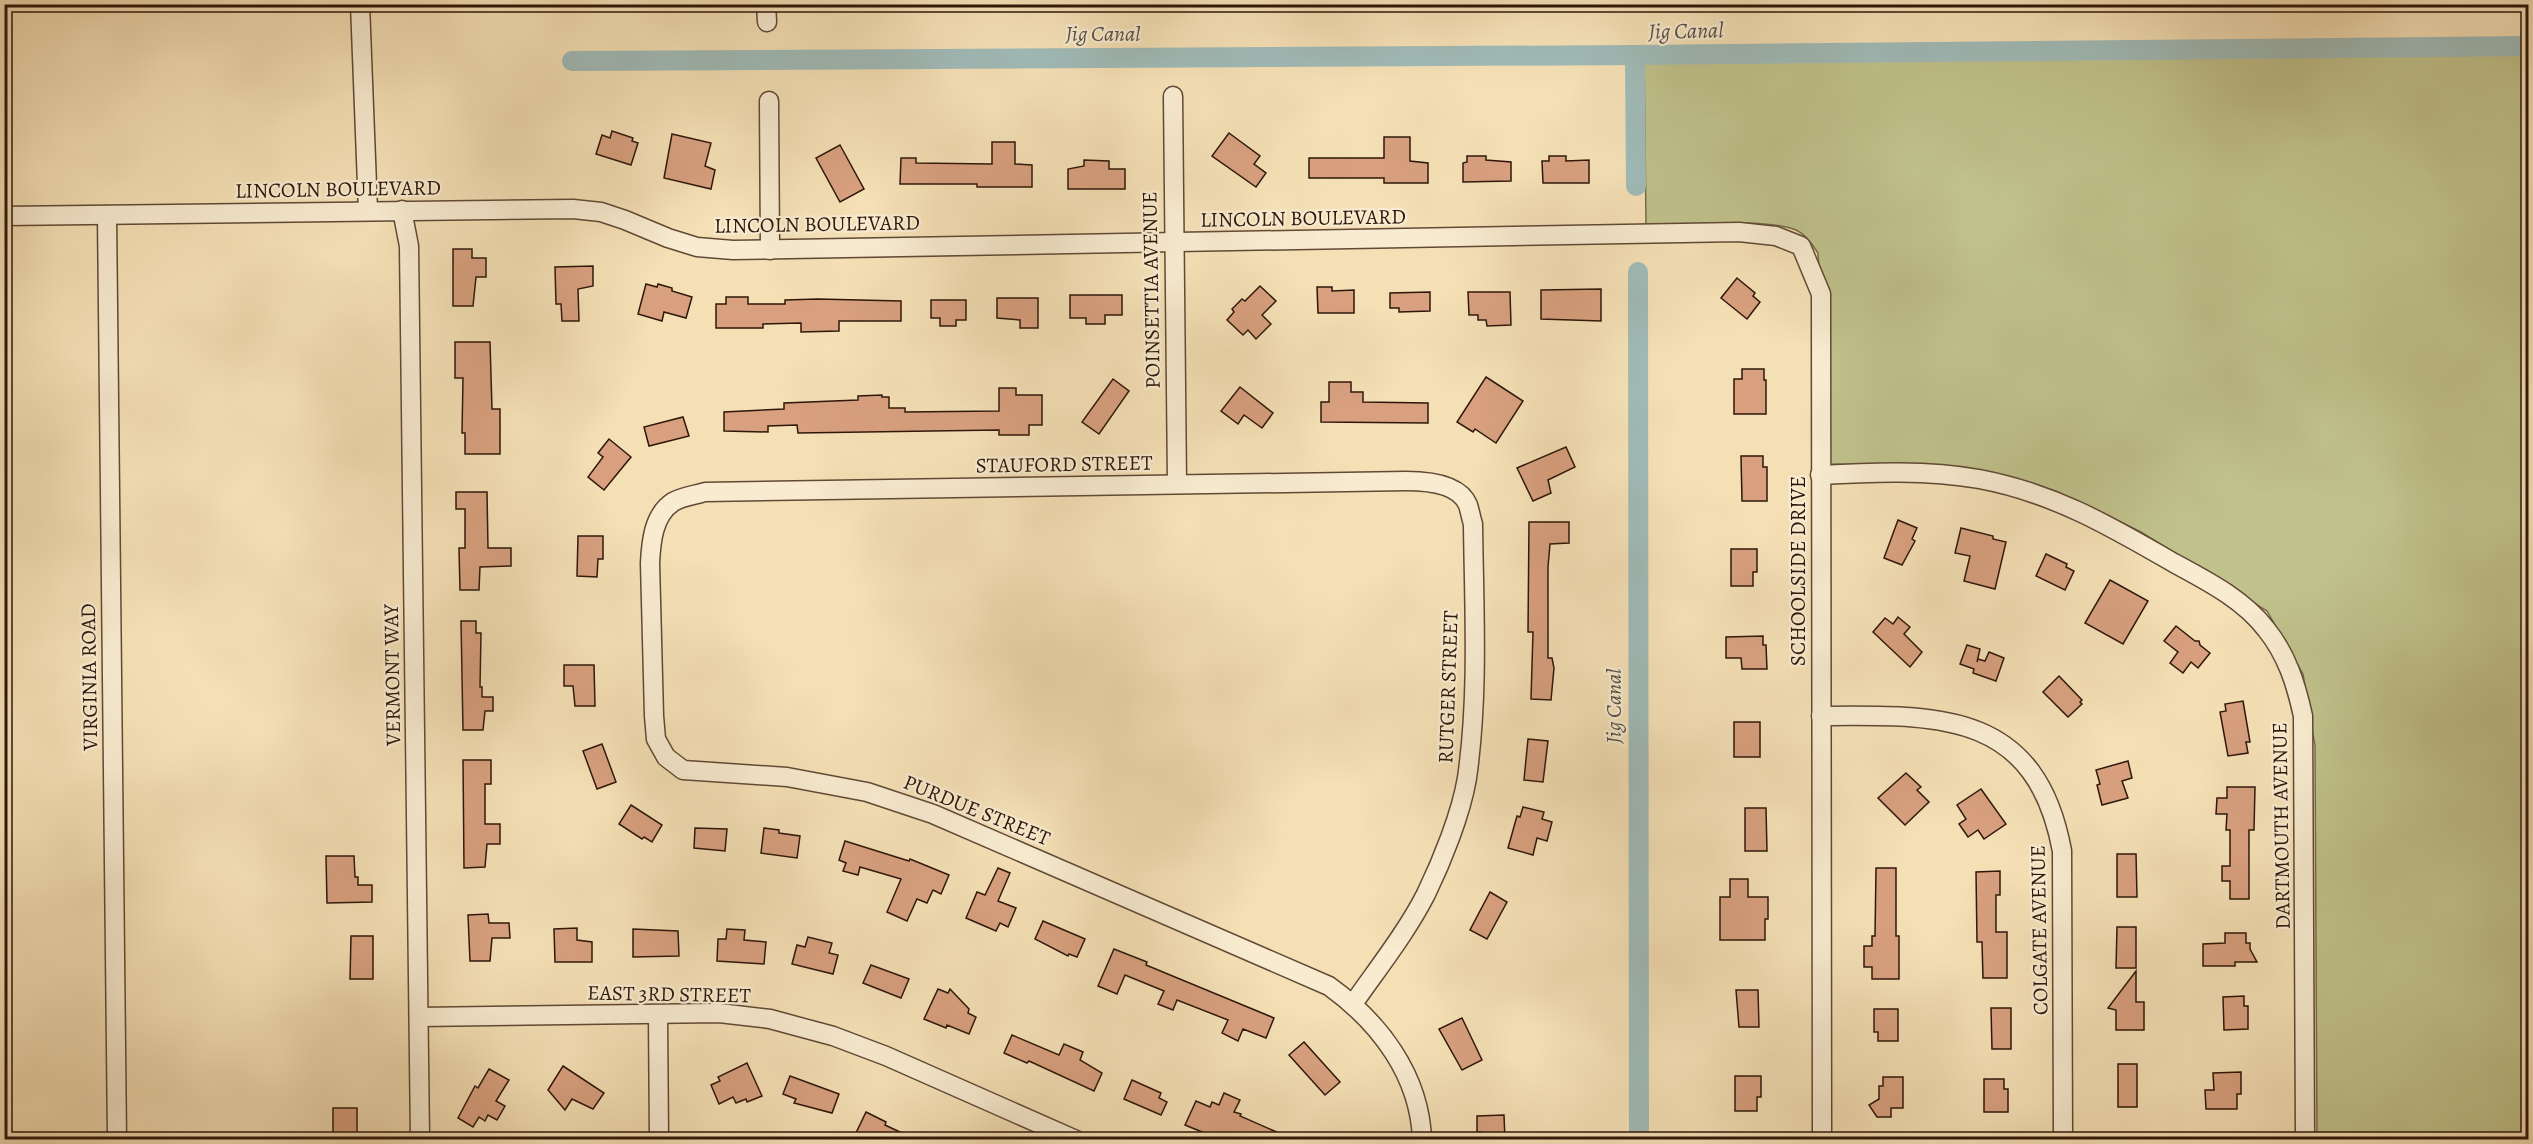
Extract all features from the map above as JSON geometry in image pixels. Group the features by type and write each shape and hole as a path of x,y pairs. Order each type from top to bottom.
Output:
{"street":[{"path":"360,4 368,212"},
{"name":"POINSETTIA AVENUE","path":"1173,96 1177,484"},
{"path":"769,101 770,250"},
{"name":"LINCOLN BOULEVARD","path":"4,216 573,209 601,212 697,247 733,250 1565,235"},
{"name":"VERMONT WAY","path":"402,210 409,246 420,1140"},
{"name":"VIRGINIA ROAD","path":"107,215 117,1140"},
{"name":"SCHOOLSIDE DRIVE","path":"1565,235 1739,232 1776,236 1801,246 1821,294 1822,1140"},
{"name":"DARTMOUTH AVENUE","path":"1820,475 1858,473 1946,475 2008,485 2043,495 2089,514 2179,566 2241,604 2265,627 2283,654 2296,686 2303,716 2305,1140"},
{"name":"STAUFORD STREET","path":"672,502 705,492 1427,481 1451,488 1456,493"},
{"name":"RUTGER STREET","path":"1353,1004 1399,939 1426,894 1458,811 1466,780 1474,667 1473,524 1467,502 1456,493"},
{"name":"PURDUE STREET","path":"672,502 659,518 651,542 650,563 654,716 656,739 666,757 683,770 787,777 867,792 933,813 1329,986 1353,1004 1375,1026 1402,1066 1419,1115 1422,1140"},
{"name":"COLGATE AVENUE","path":"1821,716 1922,717 1970,728 2009,750 2027,767 2047,797 2057,823 2062,851 2063,1140"},
{"name":"EAST 3RD STREET","path":"419,1017 719,1013 770,1019 824,1033 886,1056 1076,1140"},
{"path":"658,1015 659,1140"}],"green space":[{"path":"2528,48 2528,1139 2317,1139 2315,746 2303,674 2267,611 2141,532 2074,499 2011,479 1954,468 1830,464 1818,253 1803,234 1784,226 1746,223 1646,225 1644,49"}],"building":[{"path":"612,131 633,138 632,141 638,143 631,165 596,154 602,135 610,138"},
{"path":"1229,133 1260,156 1254,164 1266,173 1256,187 1212,156"},
{"path":"672,134 711,143 705,166 715,170 711,189 664,178"},
{"path":"1384,137 1410,137 1410,161 1428,163 1428,183 1384,183 1384,178 1309,178 1309,158 1384,158"},
{"path":"992,142 1015,142 1015,164 1032,165 1032,187 900,184 901,158 916,158 916,163 992,164"},
{"path":"840,145 864,189 840,202 816,158"},
{"path":"1467,156 1486,156 1486,160 1511,162 1511,181 1463,182 1463,163 1467,162"},
{"path":"1549,156 1566,156 1566,161 1589,160 1589,183 1543,183 1542,161 1549,161"},
{"path":"1084,160 1109,161 1109,169 1125,169 1125,189 1068,189 1068,169 1084,166"},
{"path":"453,249 472,249 472,258 486,258 486,277 476,277 473,306 453,306"},
{"path":"593,266 593,286 578,289 579,321 562,321 561,304 556,304 555,267"},
{"path":"1737,278 1755,293 1753,296 1760,302 1747,319 1721,298"},
{"path":"646,284 657,287 658,284 692,297 686,318 664,312 662,321 638,314"},
{"path":"1260,286 1276,301 1262,315 1271,324 1256,339 1248,330 1243,335 1227,320 1234,312 1232,309 1242,299 1245,301"},
{"path":"1317,287 1332,287 1332,291 1354,290 1354,313 1318,313"},
{"path":"1601,289 1601,321 1541,319 1541,290"},
{"path":"1430,292 1430,311 1399,312 1399,308 1390,308 1390,293"},
{"path":"1468,292 1510,292 1511,325 1487,326 1486,320 1478,320 1478,315 1469,315"},
{"path":"1070,295 1122,295 1122,315 1105,315 1105,324 1086,324 1086,318 1070,318"},
{"path":"726,297 748,297 748,304 785,304 785,300 818,299 901,301 901,321 839,321 839,331 801,332 801,323 763,324 763,328 716,328 716,304 726,304"},
{"path":"997,298 1038,298 1038,328 1020,328 1020,320 997,318"},
{"path":"931,300 966,300 966,320 956,320 956,326 940,326 940,318 931,318"},
{"path":"455,342 490,342 492,409 500,409 500,454 465,454 465,433 462,433 463,378 455,378"},
{"path":"1742,369 1764,369 1766,414 1734,414 1734,379 1742,379"},
{"path":"1486,377 1523,401 1496,443 1475,429 1473,432 1457,422"},
{"path":"1113,379 1129,391 1099,434 1082,422"},
{"path":"1329,382 1351,382 1351,392 1363,392 1363,402 1428,403 1428,423 1321,422 1321,402 1329,402"},
{"path":"1240,387 1273,413 1262,428 1244,415 1238,424 1221,411"},
{"path":"999,388 1016,388 1016,395 1042,395 1042,425 1029,425 1029,435 999,435 999,430 798,433 797,425 768,426 768,432 724,431 724,412 784,409 784,403 858,400 858,396 889,397 889,408 905,408 905,412 999,411"},
{"path":"683,417 689,436 649,446 644,427"},
{"path":"609,439 631,457 604,490 588,477 603,457 598,453"},
{"path":"1566,447 1575,467 1548,480 1551,493 1533,501 1517,468"},
{"path":"1741,456 1763,456 1763,467 1767,467 1767,501 1742,501"},
{"path":"456,492 487,492 488,548 511,548 511,566 480,567 479,590 460,590 459,548 465,548 465,509 456,509"},
{"path":"1898,520 1917,528 1912,539 1915,541 1902,565 1884,558"},
{"path":"1529,522 1569,522 1569,543 1550,544 1548,658 1552,658 1554,668 1551,700 1531,699 1533,632 1528,632"},
{"path":"1961,528 1993,536 1993,539 2006,542 1995,589 1964,581 1970,556 1955,553"},
{"path":"578,536 603,536 603,559 598,559 597,577 577,576"},
{"path":"1731,549 1757,549 1757,572 1753,572 1753,586 1731,586"},
{"path":"2046,554 2067,564 2066,567 2074,571 2065,590 2036,576"},
{"path":"2110,580 2148,601 2123,644 2085,623"},
{"path":"1898,617 1910,627 1904,634 1922,652 1910,667 1873,632 1885,618 1893,624"},
{"path":"461,621 476,621 476,633 481,633 480,687 482,687 482,697 493,697 493,711 485,711 483,730 463,730"},
{"path":"2176,626 2195,641 2199,641 2200,645 2210,653 2198,668 2191,662 2183,673 2170,663 2178,652 2164,641"},
{"path":"1763,636 1763,645 1766,645 1767,669 1742,669 1741,658 1726,658 1726,637"},
{"path":"1967,645 1980,649 1977,662 1978,659 1985,661 1989,652 2004,658 1996,681 1973,673 1974,669 1960,664"},
{"path":"564,665 594,665 595,706 575,706 573,686 564,686"},
{"path":"2059,676 2082,700 2080,702 2082,704 2068,717 2043,692"},
{"path":"2243,701 2250,742 2246,742 2248,753 2228,756 2220,712 2226,711 2225,704"},
{"path":"1734,722 1760,722 1760,757 1734,757"},
{"path":"1528,739 1548,741 1543,782 1524,780"},
{"path":"602,744 616,782 597,789 583,751"},
{"path":"463,760 491,760 491,784 485,784 485,824 500,824 500,844 487,844 485,867 464,868"},
{"path":"2128,761 2132,778 2122,781 2128,798 2102,805 2096,770"},
{"path":"1906,773 1921,787 1917,790 1929,802 1905,825 1878,798"},
{"path":"2227,787 2255,787 2254,830 2249,830 2249,899 2230,899 2230,881 2222,881 2222,866 2230,866 2230,830 2226,830 2227,814 2216,814 2217,798 2227,798"},
{"path":"1981,789 2006,824 1984,839 1978,830 1968,837 1959,824 1966,819 1957,805"},
{"path":"631,805 662,825 652,842 644,837 642,839 619,824"},
{"path":"1523,807 1544,812 1542,819 1552,822 1547,841 1537,838 1533,855 1508,848 1517,816 1520,817"},
{"path":"1745,808 1766,808 1767,851 1745,851"},
{"path":"695,828 727,829 725,851 694,848"},
{"path":"764,828 800,836 797,858 761,853"},
{"path":"845,841 909,861 910,859 949,875 941,894 933,890 927,903 917,899 907,921 887,912 901,879 860,867 858,875 843,871 846,863 839,860"},
{"path":"2117,854 2136,854 2137,897 2117,897"},
{"path":"326,856 354,856 355,877 358,877 358,885 372,885 372,902 327,903"},
{"path":"998,868 1010,873 998,901 1016,908 1008,927 1000,923 996,931 966,918 977,892 985,895"},
{"path":"1876,868 1896,868 1896,936 1899,936 1899,979 1872,979 1872,967 1864,967 1864,946 1872,946 1872,936 1875,936"},
{"path":"2000,871 2000,895 1996,895 1996,932 2007,932 2007,978 1983,978 1982,942 1977,942 1976,872"},
{"path":"1730,879 1748,879 1748,897 1768,897 1765,940 1720,940 1720,897 1730,897"},
{"path":"1490,892 1507,902 1487,939 1470,930"},
{"path":"488,914 489,923 509,923 510,938 492,938 490,961 470,961 468,915"},
{"path":"1043,921 1085,939 1077,957 1069,954 1068,956 1035,939"},
{"path":"2117,927 2136,927 2136,968 2116,968"},
{"path":"577,928 577,940 592,942 592,962 555,962 554,929"},
{"path":"633,929 678,931 679,956 633,957"},
{"path":"727,929 745,930 744,940 766,942 764,964 717,961 718,939 726,939"},
{"path":"2225,933 2246,933 2246,943 2250,943 2250,949 2257,962 2235,962 2235,966 2203,966 2203,944 2225,943"},
{"path":"351,936 373,936 373,979 350,979"},
{"path":"808,937 832,943 829,953 838,955 833,974 792,964 797,945 805,947"},
{"path":"1114,949 1147,962 1146,965 1274,1018 1266,1038 1243,1029 1238,1041 1222,1033 1228,1020 1177,1000 1173,1010 1158,1004 1164,991 1125,975 1117,994 1098,986"},
{"path":"871,965 909,979 901,998 863,983"},
{"path":"2136,971 2136,1002 2144,1002 2144,1030 2116,1030 2116,1010 2108,1008"},
{"path":"938,989 948,993 950,989 969,1009 968,1013 976,1017 969,1034 924,1019"},
{"path":"1736,990 1758,990 1759,1027 1739,1027"},
{"path":"2244,996 2244,1006 2248,1006 2248,1029 2224,1030 2223,997"},
{"path":"1991,1008 2011,1008 2011,1049 1992,1049"},
{"path":"1874,1009 1898,1009 1898,1041 1878,1041 1878,1032 1874,1032"},
{"path":"1462,1018 1482,1060 1462,1070 1439,1029"},
{"path":"1012,1035 1059,1055 1064,1044 1083,1052 1080,1060 1102,1073 1094,1091 1029,1061 1027,1063 1004,1053"},
{"path":"1304,1042 1340,1082 1325,1095 1289,1055"},
{"path":"747,1063 762,1096 747,1102 746,1099 736,1103 733,1097 719,1104 711,1085 720,1081 718,1077"},
{"path":"2118,1064 2137,1064 2137,1107 2118,1107"},
{"path":"563,1066 604,1093 593,1109 572,1099 565,1110 548,1090"},
{"path":"489,1069 509,1080 496,1101 505,1106 497,1120 488,1115 485,1121 479,1117 473,1127 458,1118 475,1086 478,1088"},
{"path":"2241,1072 2241,1094 2237,1094 2237,1109 2206,1109 2205,1090 2214,1090 2213,1073"},
{"path":"790,1076 839,1094 832,1113 794,1103 796,1099 783,1094"},
{"path":"1735,1076 1761,1076 1761,1097 1757,1097 1757,1111 1735,1111"},
{"path":"1883,1077 1903,1077 1903,1108 1891,1108 1891,1117 1877,1117 1869,1105 1879,1099 1879,1086 1883,1086"},
{"path":"1984,1079 2004,1079 2004,1089 2008,1089 2008,1112 1984,1112"},
{"path":"1132,1080 1161,1093 1159,1098 1167,1102 1161,1115 1124,1099"},
{"path":"1224,1093 1240,1100 1234,1112 1241,1114 1240,1116 1295,1140 1204,1140 1207,1134 1185,1125 1196,1101 1210,1107 1212,1102 1219,1105"},
{"path":"333,1108 357,1108 357,1140 333,1140"},
{"path":"866,1112 886,1122 885,1125 917,1140 863,1140 855,1135"},
{"path":"1504,1115 1505,1140 1482,1140 1482,1132 1477,1132 1477,1116"}],"waterway":[{"name":"Jig Canal","path":"1636,186 1635,55 2528,46"},
{"name":"Jig Canal","path":"572,61 1635,55"},
{"name":"Jig Canal","path":"1638,272 1639,1140"}]}
